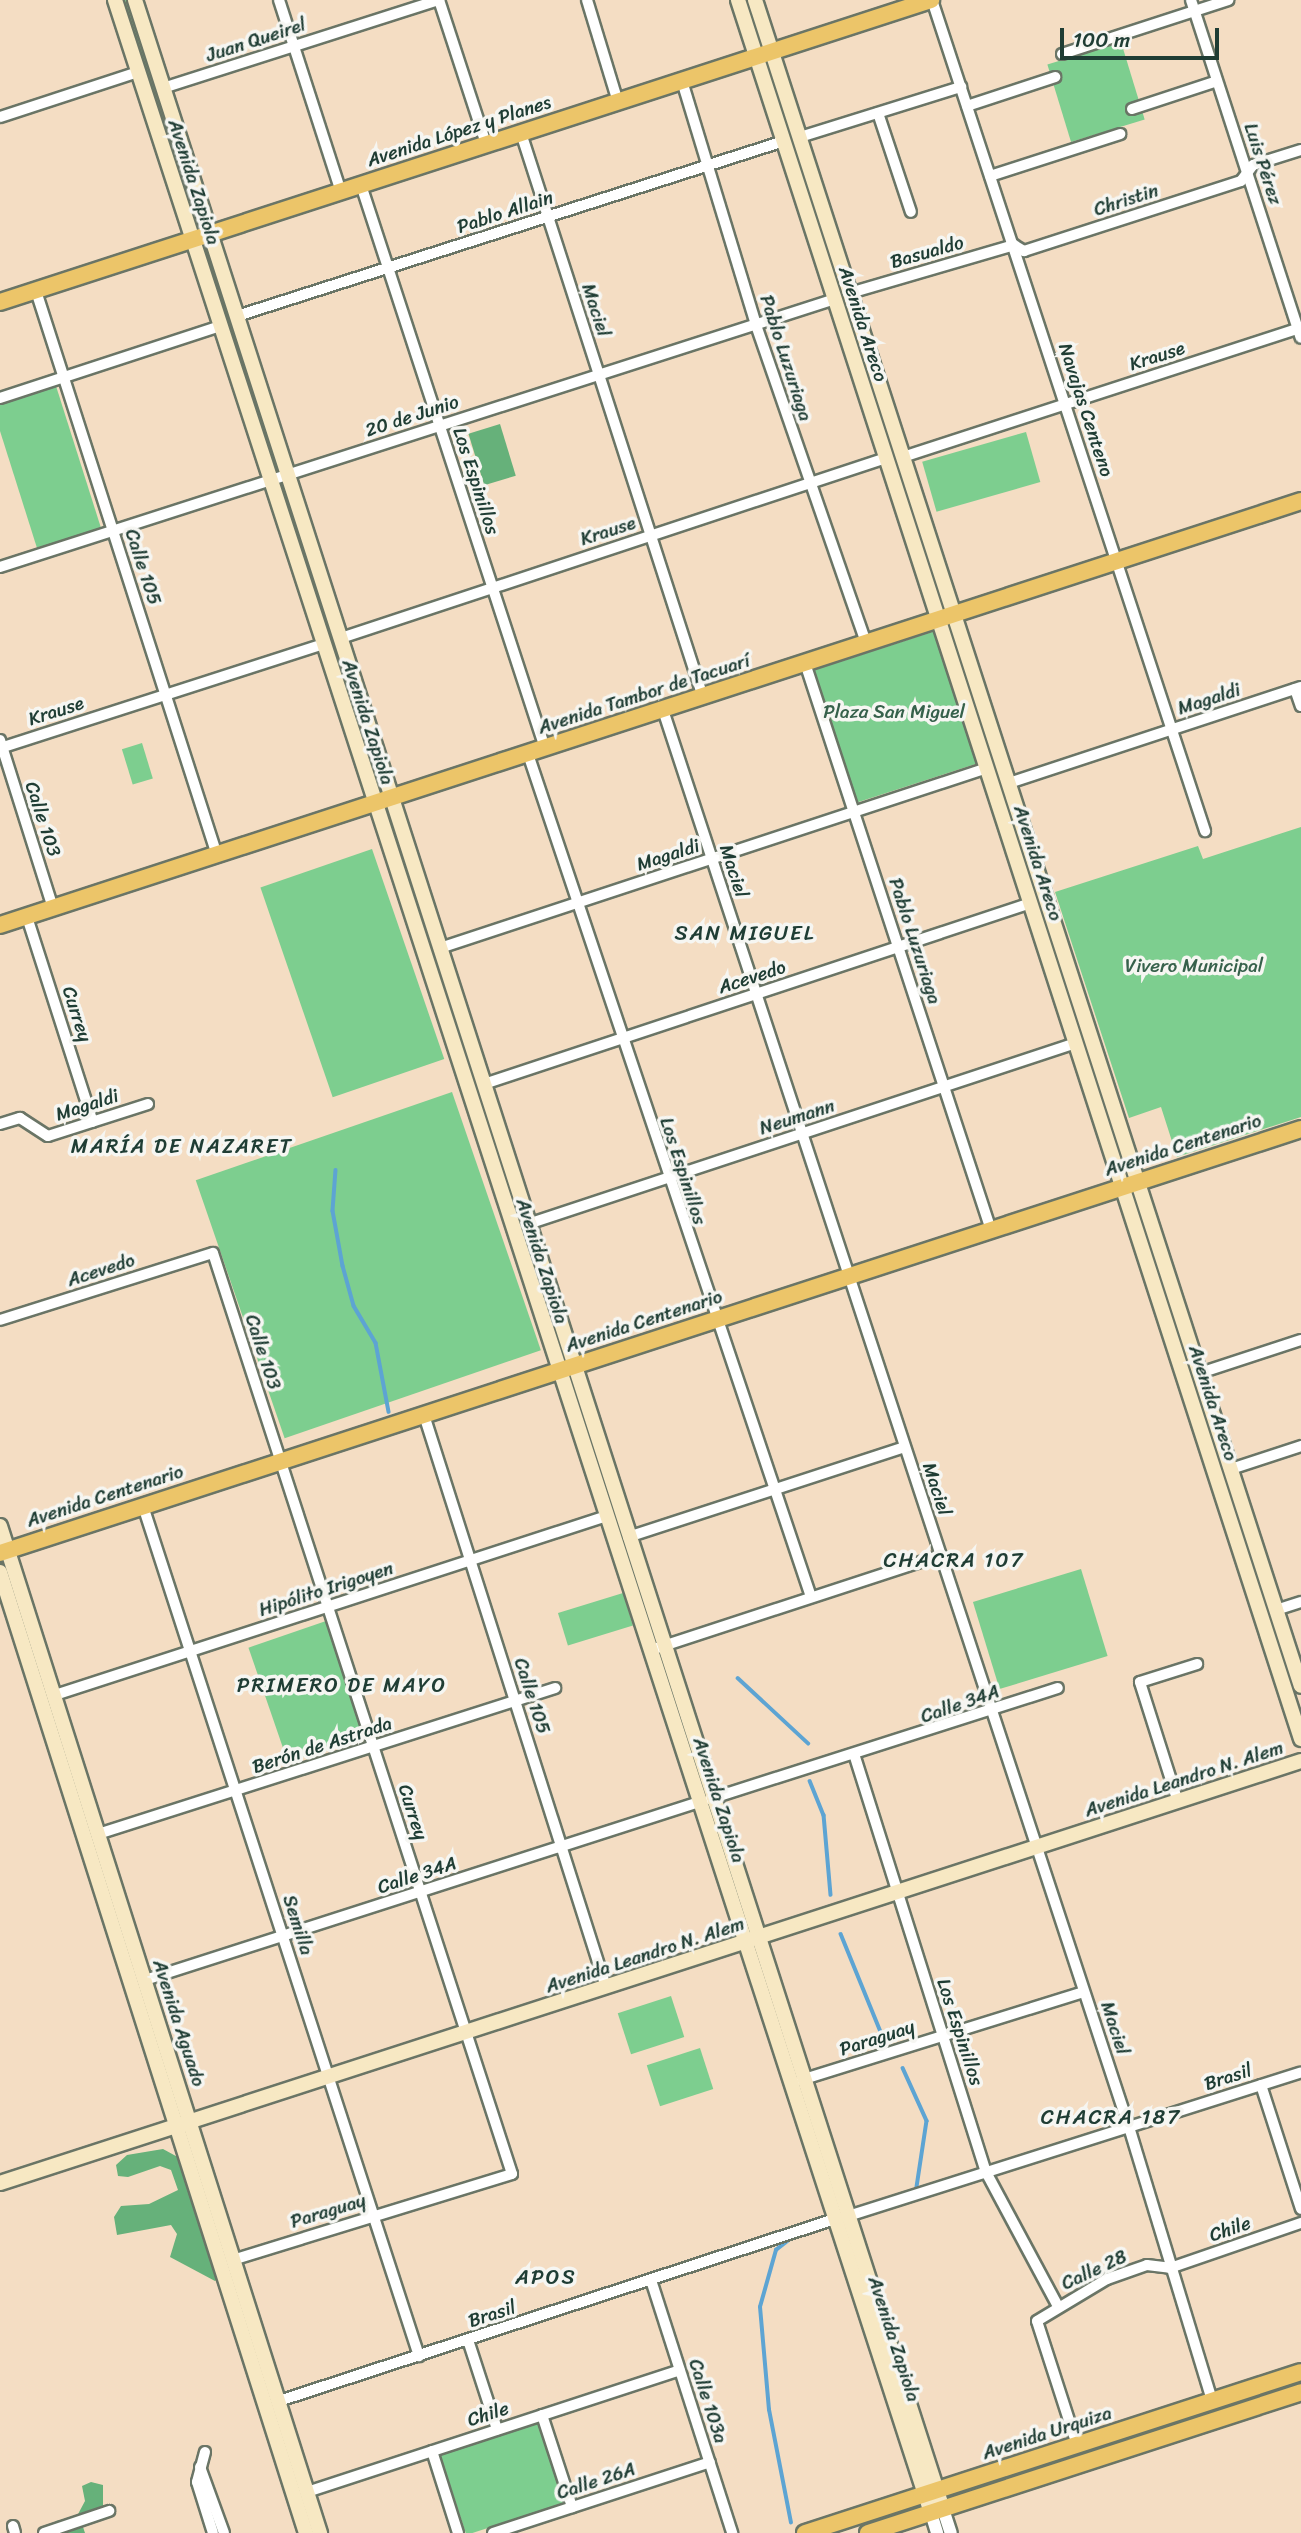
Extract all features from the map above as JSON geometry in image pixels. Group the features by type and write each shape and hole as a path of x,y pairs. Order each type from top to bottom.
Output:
{"main road":[{"name":"Avenida Zapiola","path":"115,0 374,804 565,1369 628,1537 657,1647 705,1801 937,2511"},
{"name":"Avenida Zapiola","path":"135,0 528,1224 565,1369 607,1516 657,1647"},
{"name":"Avenida Areco","path":"738,0 800,137 903,457 987,768 1076,1043 1200,1373 1301,1686"},
{"name":"Avenida Areco","path":"755,0 784,141 886,458 1009,783 1301,1739"},
{"name":"Avenida López y Planes","path":"0,302 618,102 912,3 932,0"},
{"name":"Avenida Tambor de Tacuarí","path":"0,925 1301,501"},
{"name":"Avenida Centenario","path":"4,1551 1301,1129"},
{"name":"Avenida Aguado","path":"0,1526 4,1551 55,1695 145,1980 184,2124 306,2533"},
{"name":"Avenida Aguado","path":"0,1573 184,2124 236,2259 320,2533"},
{"name":"Avenida Leandro N. Alem","path":"0,2183 1301,1761"},
{"name":"Avenida Zapiola","path":"750,1941 801,2080 840,2218"},
{"name":"Avenida Urquiza","path":"805,2533 1301,2372"},
{"name":"Avenida Urquiza","path":"868,2533 1301,2392"}],"street":[{"path":"279,0 341,192"},
{"path":"439,0 486,144"},
{"name":"Juan Queirel","path":"163,88 439,0"},
{"path":"587,0 618,102"},
{"name":"Navajas Centeno","path":"932,0 1205,831"},
{"path":"1062,54 1193,6 1228,0"},
{"name":"Luis Pérez","path":"1193,6 1300,332"},
{"path":"0,117 138,72"},
{"path":"967,106 1055,77"},
{"path":"1132,108 1217,80"},
{"name":"Pablo Luzuriaga","path":"682,81 755,325 866,643"},
{"path":"800,137 961,87"},
{"path":"878,113 911,212"},
{"name":"Maciel","path":"521,133 703,696"},
{"path":"990,176 1120,134"},
{"name":"Pablo Allain","path":"237,316 784,141"},
{"path":"1247,174 1253,164 1301,150"},
{"name":"Christin","path":"1014,245 1024,251 1241,181 1247,174"},
{"name":"Los Espinillos","path":"361,185 545,748"},
{"name":"Basualdo","path":"850,293 1014,245"},
{"name":"Calle 105","path":"36,290 217,855"},
{"name":"20 de Junio","path":"0,567 835,299"},
{"path":"0,398 220,326"},
{"name":"Krause","path":"903,457 1300,332"},
{"name":"Krause","path":"341,638 886,458"},
{"name":"Krause","path":"1,745 323,644"},
{"name":"Pablo Luzuriaga","path":"805,663 991,1230"},
{"path":"1298,688 1301,706"},
{"name":"Magaldi","path":"1009,783 1298,688"},
{"name":"Maciel","path":"663,710 1129,2127 1212,2401"},
{"name":"Calle 103","path":"1,745 53,908"},
{"name":"Los Espinillos","path":"527,754 714,1320 811,1597"},
{"name":"Magaldi","path":"440,948 987,768"},
{"name":"Acevedo","path":"484,1084 1031,903"},
{"name":"Currey","path":"27,917 93,1122"},
{"name":"Neumann","path":"528,1224 1076,1043"},
{"name":"Magaldi","path":"0,1124 20,1118 48,1136 148,1104"},
{"name":"Calle 103","path":"213,1253 279,1462"},
{"name":"Acevedo","path":"0,1320 213,1253"},
{"path":"1200,1373 1301,1340"},
{"name":"Calle 105","path":"424,1415 606,1987"},
{"path":"1231,1469 1301,1446"},
{"path":"628,1537 905,1447"},
{"name":"Currey","path":"279,1462 512,2174"},
{"name":"Semilla","path":"144,1506 419,2356"},
{"name":"Hipólito Irigoyen","path":"55,1695 607,1516"},
{"path":"657,1647 941,1555"},
{"path":"1276,1610 1301,1602"},
{"path":"1178,1801 1140,1682 1197,1664"},
{"name":"Berón de Astrada","path":"99,1835 555,1688"},
{"name":"Calle 34A","path":"145,1980 705,1801 855,1757 1059,1688"},
{"name":"Los Espinillos","path":"855,1757 986,2172 1058,2306"},
{"name":"Paraguay","path":"801,2080 1084,1992"},
{"name":"Brasil","path":"279,2401 840,2218 1301,2072"},
{"path":"1261,2085 1301,2209"},
{"name":"Paraguay","path":"236,2259 512,2174"},
{"name":"Chile","path":"1170,2268 1301,2223"},
{"name":"Calle 28","path":"1077,2445 1037,2321 1058,2306 1147,2265 1170,2268"},
{"name":"Calle 103a","path":"651,2280 732,2533"},
{"path":"468,2340 497,2429"},
{"name":"Chile","path":"307,2492 680,2370"},
{"path":"542,2415 572,2507"},
{"path":"432,2451 458,2533"},
{"path":"205,2452 198,2487 213,2533"},
{"name":"Calle 26A","path":"493,2533 526,2528 572,2507 710,2462"},
{"path":"200,2468 224,2533"},
{"path":"44,2533 109,2511"},
{"name":"Avenida Zapiola","path":"937,2511 937,2533"},
{"name":"Avenida Zapiola","path":"937,2511 951,2533"}],"green space":[{"path":"121,0 130,0 563,1348 557,1351"},
{"path":"1121,42 1145,119 1071,142 1047,65"},
{"path":"56,386 101,528 37,548 0,431 0,403"},
{"path":"500,424 516,476 484,485 468,434"},
{"path":"1026,432 1040,482 937,512 922,462"},
{"name":"Plaza San Miguel","path":"935,631 978,763 856,803 813,671"},
{"path":"142,743 153,778 133,785 122,749"},
{"name":"Vivero Municipal","path":"1301,827 1301,1117 1177,1157 1161,1107 1129,1118 1055,892 1198,846 1203,859"},
{"path":"372,849 444,1059 333,1097 260,887"},
{"path":"452,1092 541,1350 285,1438 196,1180"},
{"path":"1081,1569 1108,1656 1000,1689 973,1602"},
{"path":"623,1593 633,1626 568,1645 558,1613"},
{"path":"326,1621 365,1735 288,1762 248,1648"},
{"path":"671,1996 684,2037 631,2054 618,2013"},
{"path":"700,2048 713,2089 660,2106 647,2065"},
{"path":"163,2149 185,2161 226,2273 215,2281 170,2257 177,2234 171,2225 117,2235 114,2217 121,2206 149,2204 178,2190 171,2170 160,2166 128,2177 118,2176 116,2165 127,2155"},
{"path":"539,2422 565,2503 466,2533 440,2454"},
{"path":"91,2482 103,2485 103,2515 83,2527 85,2533 49,2533 56,2521 77,2516 85,2501 82,2486"}],"waterway":[{"path":"336,1170 333,1211 343,1266 354,1306 376,1343 389,1412"},
{"path":"738,1678 808,1743"},
{"path":"810,1781 824,1815 831,1895"},
{"path":"841,1934 883,2037"},
{"path":"903,2068 927,2121 917,2187"},
{"path":"791,2523 769,2410 760,2307 776,2250 794,2236"}],"district":[{"name":"SAN MIGUEL","path":"745,933"},
{"name":"MARÍA DE NAZARET","path":"182,1146"},
{"name":"CHACRA 107","path":"954,1560"},
{"name":"PRIMERO DE MAYO","path":"342,1685"},
{"name":"CHACRA 187","path":"1111,2117"},
{"name":"APOS","path":"546,2277"}]}
